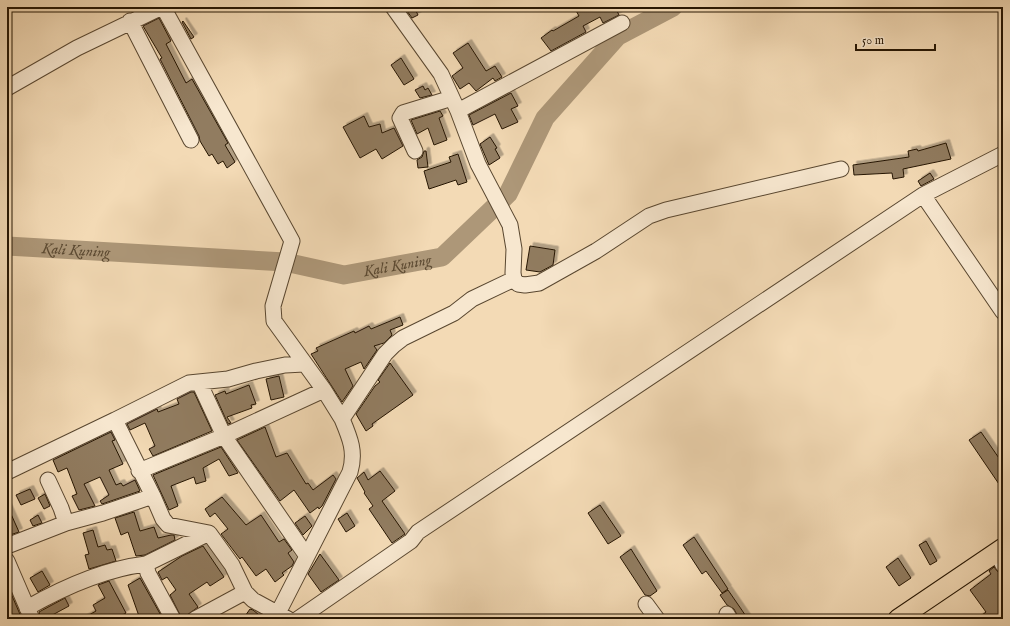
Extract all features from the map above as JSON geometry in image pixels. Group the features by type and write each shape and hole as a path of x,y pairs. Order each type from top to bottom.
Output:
{"main road":[{"path":"898,619 1001,555"}],"street":[{"path":"394,7 442,74 478,164 510,225 513,237 514,279 518,284 525,285 539,283 589,255 649,216 666,210 842,169"},
{"path":"7,88 49,63 157,8 292,241 273,306 274,321 324,390 342,419 352,446 352,463 350,472 306,555 283,616 253,600 246,592 232,565 209,533 168,525 163,519 115,420"},
{"path":"130,21 191,140"},
{"path":"415,151 400,118 403,113 455,105 622,23"},
{"path":"298,619 411,541 418,532 559,436 923,195 1003,154"},
{"path":"923,195 1003,312"},
{"path":"342,419 385,354 394,345 403,338 454,312 472,299 514,279"},
{"path":"7,472 189,383 228,379 285,365 304,364"},
{"path":"198,382 224,436 306,555"},
{"path":"139,471 224,436 324,390"},
{"path":"48,480 62,508 66,523"},
{"path":"7,546 66,523 102,514 153,496"},
{"path":"7,561 29,613 90,577 146,564 209,533"},
{"path":"146,564 148,573 173,619"},
{"path":"195,619 246,592"},
{"path":"646,604 657,619"}],"building":[{"path":"404,7 414,7 418,15 412,18"},
{"path":"574,7 615,7 619,15 603,23 600,17 583,26 586,32 551,51 541,38 552,30 553,31 579,16"},
{"path":"159,18 171,41 166,44 186,83 192,79 228,143 225,145 235,162 227,168 223,161 218,164 212,154 209,156 200,141 199,136 160,59 162,58 143,26"},
{"path":"183,21 194,37 191,39 182,22"},
{"path":"468,43 486,71 495,66 502,77 495,81 493,78 476,91 469,83 460,89 452,76 463,68 453,53"},
{"path":"401,58 414,79 404,85 391,65"},
{"path":"423,86 425,90 428,88 432,95 420,98 415,90"},
{"path":"511,93 518,106 511,109 518,122 502,129 495,114 473,125 469,115"},
{"path":"440,111 443,116 439,118 447,140 434,145 428,128 417,134 411,120"},
{"path":"364,116 369,127 380,124 382,133 394,128 403,146 382,159 376,149 360,158 343,127"},
{"path":"490,137 497,148 495,149 500,158 489,165 480,144"},
{"path":"946,143 951,159 903,169 904,177 893,179 892,173 854,175 853,165 909,157 908,151 917,149 918,151"},
{"path":"424,151 426,151 428,167 418,168 417,160 422,157"},
{"path":"458,154 467,182 458,185 456,180 429,189 424,171 451,162 449,157"},
{"path":"930,173 934,179 921,186 918,181"},
{"path":"530,246 555,250 553,265 540,272 526,270"},
{"path":"400,317 403,325 390,330 392,335 384,343 374,346 377,350 364,369 361,362 345,369 353,386 342,402 311,354 318,351 316,348 354,331 355,333 369,326 371,329"},
{"path":"390,363 413,395 372,424 373,426 366,431 356,414 375,386 380,382 378,380"},
{"path":"279,376 284,397 271,400 266,379"},
{"path":"249,385 256,404 251,405 252,408 227,417 231,423 228,424 215,395 225,391 226,394"},
{"path":"194,392 212,431 153,456 149,449 155,446 145,423 130,430 127,424 157,409 158,412 179,404 177,399"},
{"path":"265,427 276,457 287,453 306,484 308,483 313,490 333,475 336,479 319,509 318,507 310,513 294,490 280,501 237,440"},
{"path":"111,432 115,440 112,441 123,464 109,470 116,485 121,483 123,486 135,480 140,491 102,504 100,501 109,495 100,477 84,484 95,506 79,510 72,496 77,494 67,468 58,472 53,460"},
{"path":"981,432 1003,464 1003,490 969,440"},
{"path":"221,447 238,473 229,476 219,459 203,468 206,481 196,484 194,477 171,486 178,506 169,510 153,475"},
{"path":"380,471 395,491 382,501 405,534 392,543 369,509 373,506 364,493 365,492 357,478 364,472 368,480"},
{"path":"30,489 35,499 21,505 16,495"},
{"path":"45,494 50,506 44,509 38,498"},
{"path":"222,497 246,525 261,515 279,542 284,539 292,550 288,553 294,562 292,566 282,573 284,575 275,582 266,569 256,576 242,557 240,559 221,534 228,529 215,513 210,517 205,509"},
{"path":"7,505 19,532 7,536"},
{"path":"600,505 621,536 608,544 588,513"},
{"path":"134,512 140,531 154,527 158,538 174,535 175,540 145,555 136,556 128,532 121,535 115,518"},
{"path":"347,513 355,526 346,532 338,519"},
{"path":"38,515 42,523 33,526 30,520"},
{"path":"305,516 312,526 303,535 295,523"},
{"path":"93,530 98,547 105,545 107,550 112,549 116,561 89,569 85,555 89,554 83,533"},
{"path":"694,537 728,589 722,593 706,571 702,574 683,545"},
{"path":"926,541 937,561 930,565 919,545"},
{"path":"203,546 224,577 210,586 207,582 189,594 198,607 182,619 170,595 176,590 167,577 162,580 158,572 182,556"},
{"path":"631,549 657,591 650,596 645,595 620,557"},
{"path":"320,554 339,580 321,592 308,574"},
{"path":"898,558 911,578 899,586 886,567"},
{"path":"994,567 998,572 1003,574 1003,619 977,619 986,612 970,590 991,574 989,571"},
{"path":"42,571 50,585 38,592 30,578"},
{"path":"140,578 163,619 140,619 128,585"},
{"path":"109,581 126,613 115,619 82,619 96,611 93,605 105,598 98,585"},
{"path":"7,586 22,619 14,619 12,615 7,618"},
{"path":"728,590 748,619 739,619 734,609 727,605 720,595"},
{"path":"65,598 69,606 45,619 41,619 39,612"},
{"path":"250,609 253,610 264,619 243,619"}],"waterway":[{"name":"Kali Kuning","path":"7,246 285,262 344,275 442,257 508,194 545,118 618,36 673,7"}]}
